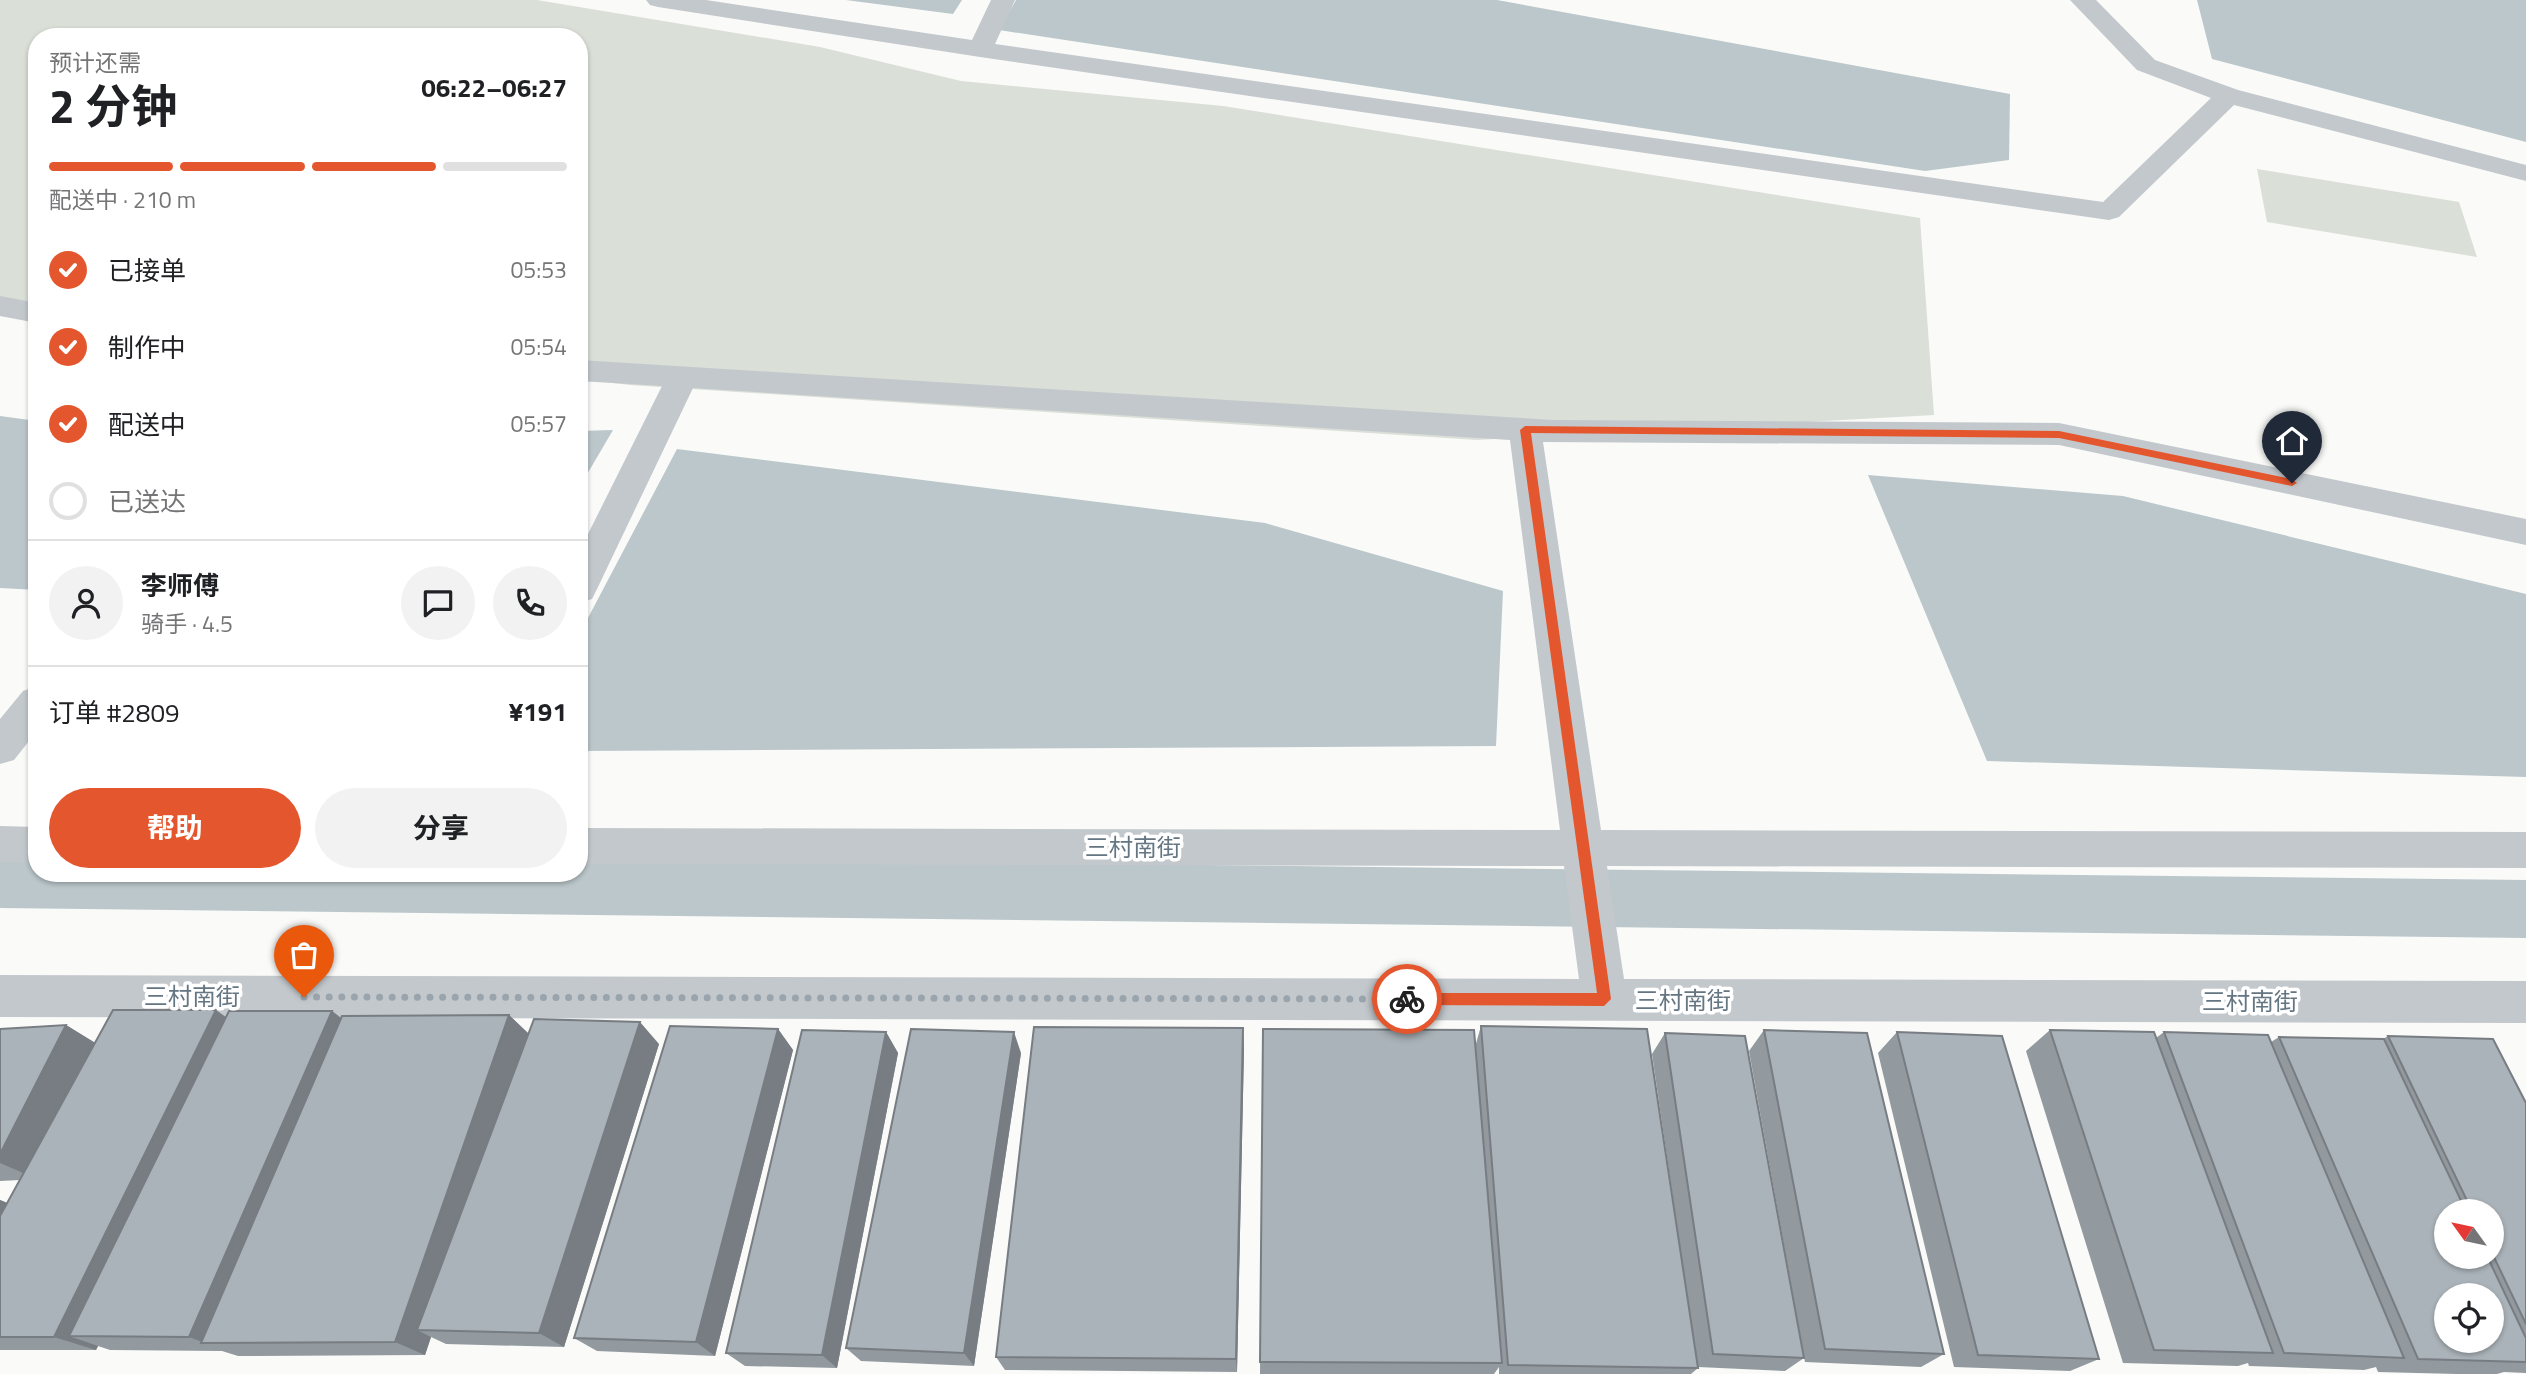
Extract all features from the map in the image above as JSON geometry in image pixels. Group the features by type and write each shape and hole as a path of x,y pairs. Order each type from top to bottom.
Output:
{"street":[{"path":"658,0 2109,211 2229,96"},
{"path":"981,49 1003,0"},
{"path":"2082,0 2146,65 2229,96 2526,173"},
{"path":"0,306 28,311"},
{"path":"588,371 1525,430 2059,434 2526,531"},
{"path":"588,570 682,377"},
{"path":"1525,430 1604,999"},
{"path":"0,748 28,713"},
{"path":"0,845 28,845"},
{"name":"三村南街","path":"588,846 1587,880 2526,850"},
{"name":"三村南街","path":"0,996 2526,1002"}],"shaded area":[{"path":"0,0 537,0 820,47 961,81 1223,106 1920,218 1934,415 1477,440 630,385 588,380 588,28 28,28 28,319 0,316"},
{"path":"846,0 962,0 953,14"},
{"path":"1016,0 1497,0 2010,94 2009,160 1925,171 999,30"},
{"path":"2197,0 2526,0 2526,142 2212,59"},
{"path":"2257,169 2459,202 2477,257 2267,222"},
{"path":"0,416 28,420 28,590 0,588"},
{"path":"613,430 588,473 588,431"},
{"path":"677,449 1265,523 1503,591 1496,746 588,751 588,618"},
{"path":"1868,475 2123,496 2526,594 2526,777 1987,761"}],"building":[{"path":"113,1010 216,1010 54,1337 0,1337 0,1216"},
{"path":"229,1011 332,1011 189,1337 69,1336"},
{"path":"509,1015 395,1342 201,1343 342,1016"},
{"path":"534,1019 640,1022 539,1333 417,1330"},
{"path":"66,1025 0,1154 0,1029"},
{"path":"670,1026 778,1029 696,1342 574,1338"},
{"path":"1481,1026 1647,1029 1698,1368 1508,1365"},
{"path":"1034,1027 1243,1028 1236,1359 996,1357"},
{"path":"911,1029 1014,1032 964,1353 846,1348"},
{"path":"1263,1029 1474,1030 1502,1363 1260,1362"},
{"path":"802,1030 886,1032 822,1355 726,1353"},
{"path":"1764,1030 1867,1033 1944,1354 1825,1349"},
{"path":"2050,1030 2154,1032 2273,1353 2154,1350"},
{"path":"1897,1032 2002,1036 2099,1359 1978,1355"},
{"path":"2164,1032 2268,1035 2404,1358 2284,1353"},
{"path":"1665,1033 1745,1036 1804,1358 1713,1354"},
{"path":"2388,1036 2493,1039 2526,1103 2526,1324 2500,1269 2504,1269 2504,1199 2466,1199"},
{"path":"2279,1037 2384,1039 2460,1199 2434,1199 2434,1269 2493,1269 2500,1283 2434,1283 2434,1353 2504,1353 2504,1292 2526,1338 2526,1362 2418,1359"}],"waterway":[{"path":"0,880 28,880"},
{"path":"174,882 2526,909"}],"way so far":[{"path":"304,997 1407,999"}],"route":[{"path":"1407,999 1604,999 1525,430 2059,434 2292,483"}]}
